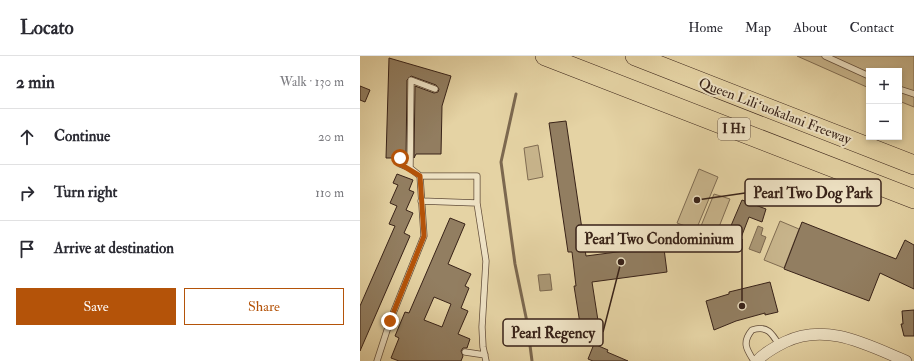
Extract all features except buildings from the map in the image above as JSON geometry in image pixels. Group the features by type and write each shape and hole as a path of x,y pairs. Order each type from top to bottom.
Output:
{"highway":[{"name":"I H1","path":"544,56 914,198"},
{"name":"Queen Liliʻuokalani Freeway","path":"635,56 914,165"}],"street":[{"path":"757,361 779,345 794,338 816,334 841,336 906,361"}],"lane":[{"path":"825,56 866,75"},
{"path":"410,168 412,80 435,89"},
{"path":"902,90 914,94"},
{"path":"400,158 400,164 410,168 420,176 477,176 477,203 486,261 482,327 486,361"},
{"path":"377,361 390,321 424,236 420,176"},
{"path":"421,201 477,203"},
{"path":"754,361 746,349 747,336 752,330 764,328 772,332 779,345"},
{"path":"465,352 485,355"}],"shaded area":[{"path":"797,56 914,56 914,107 902,102 902,68 866,68 866,87"},
{"path":"538,145 543,177 528,180 524,148"},
{"path":"699,169 718,177 696,230 677,223"},
{"path":"714,194 730,199 717,232 701,226"},
{"path":"780,221 799,229 784,268 764,260"},
{"path":"758,226 763,228 761,235 766,237 760,253 749,249"},
{"path":"550,274 552,290 540,291 538,275"}],"waterway":[{"path":"516,94 501,162 515,264 527,322 532,361"}],"place":[{"name":"Pearl Two Dog Park","path":"697,200"},
{"name":"Pearl Regency","path":"621,262"},
{"name":"Pearl Two Condominium","path":"742,306"}],"route":[{"path":"390,321 424,236 420,176 410,168 400,164 400,158"}]}
